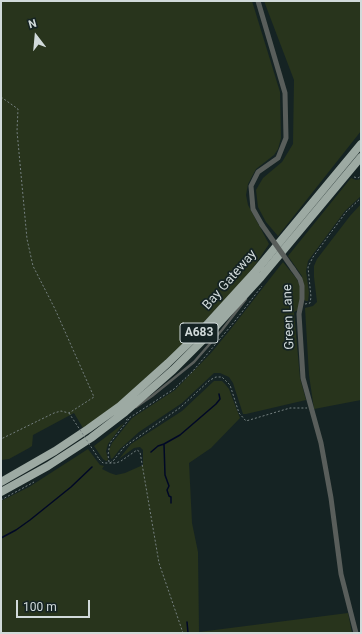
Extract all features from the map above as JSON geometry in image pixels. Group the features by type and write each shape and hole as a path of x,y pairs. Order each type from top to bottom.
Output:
{"highway":[{"name":"Bay Gateway","path":"1,482 49,455 88,430 120,406 168,363 202,330 250,278 361,144"},
{"name":"Bay Gateway","path":"1,492 48,466 91,438 125,412 173,370 207,336 261,277 361,157"}],"street":[{"name":"Green Lane","path":"258,1 284,93 286,138 278,158 258,172 251,186 253,209 262,225 300,279 302,286 299,314 303,378 318,428 328,477 341,574 356,633"}],"path":[{"path":"1,97 18,109 17,131 27,239 32,266 55,309 94,396 69,413"},
{"path":"351,176 358,178 361,176"},
{"path":"301,305 310,303 312,297 308,275 308,267 312,257 346,212 361,198"},
{"path":"110,463 124,447 181,407 210,380 216,377 222,377 230,385 240,413 246,420 290,408 306,409 312,407"},
{"path":"1,439 61,411 69,413 103,463 116,463 137,450 140,452 141,466 159,563 183,633"},
{"path":"110,463 108,455 110,443 131,416"}],"green space":[{"path":"1,1 252,1 280,92 281,138 278,149 274,155 256,169 248,184 246,195 248,205 269,244 255,265 238,286 180,347 110,410 83,428 74,413 33,435 32,446 29,448 9,459 1,460"},
{"path":"264,1 361,1 361,131 278,236 266,222 258,207 256,190 263,178 282,162 293,144 294,80"},
{"path":"351,178 356,180 361,179 361,196 345,211 308,261 306,271 309,293 308,301 306,301 304,300 302,276 288,256"},
{"path":"361,204 361,400 314,409 309,375 305,308 313,306 317,302 314,266 317,259"},
{"path":"283,262 300,285 298,310 294,312 300,378 306,400 243,414 233,383 229,377 220,373 214,373 182,403 139,432 111,459 109,450 112,443 132,418 175,390 211,353"},
{"path":"214,381 222,381 229,389 240,418 211,448 189,463 192,523 198,552 199,632 348,613 352,633 1,633 1,501 29,487 88,449 100,465 104,466 102,469 116,475 125,473 143,465 143,450 140,447 134,448 119,459 131,444 182,411"},
{"path":"124,423 108,444 106,451 108,460 106,461 94,446"}],"waterway":[{"path":"171,503 171,497 169,496 167,490 169,486 165,475 164,444 180,435 216,404 220,399 219,394"},
{"path":"151,452 158,446 164,444"},
{"path":"1,538 30,520 71,487 92,467"},
{"path":"187,622 188,633"}]}
